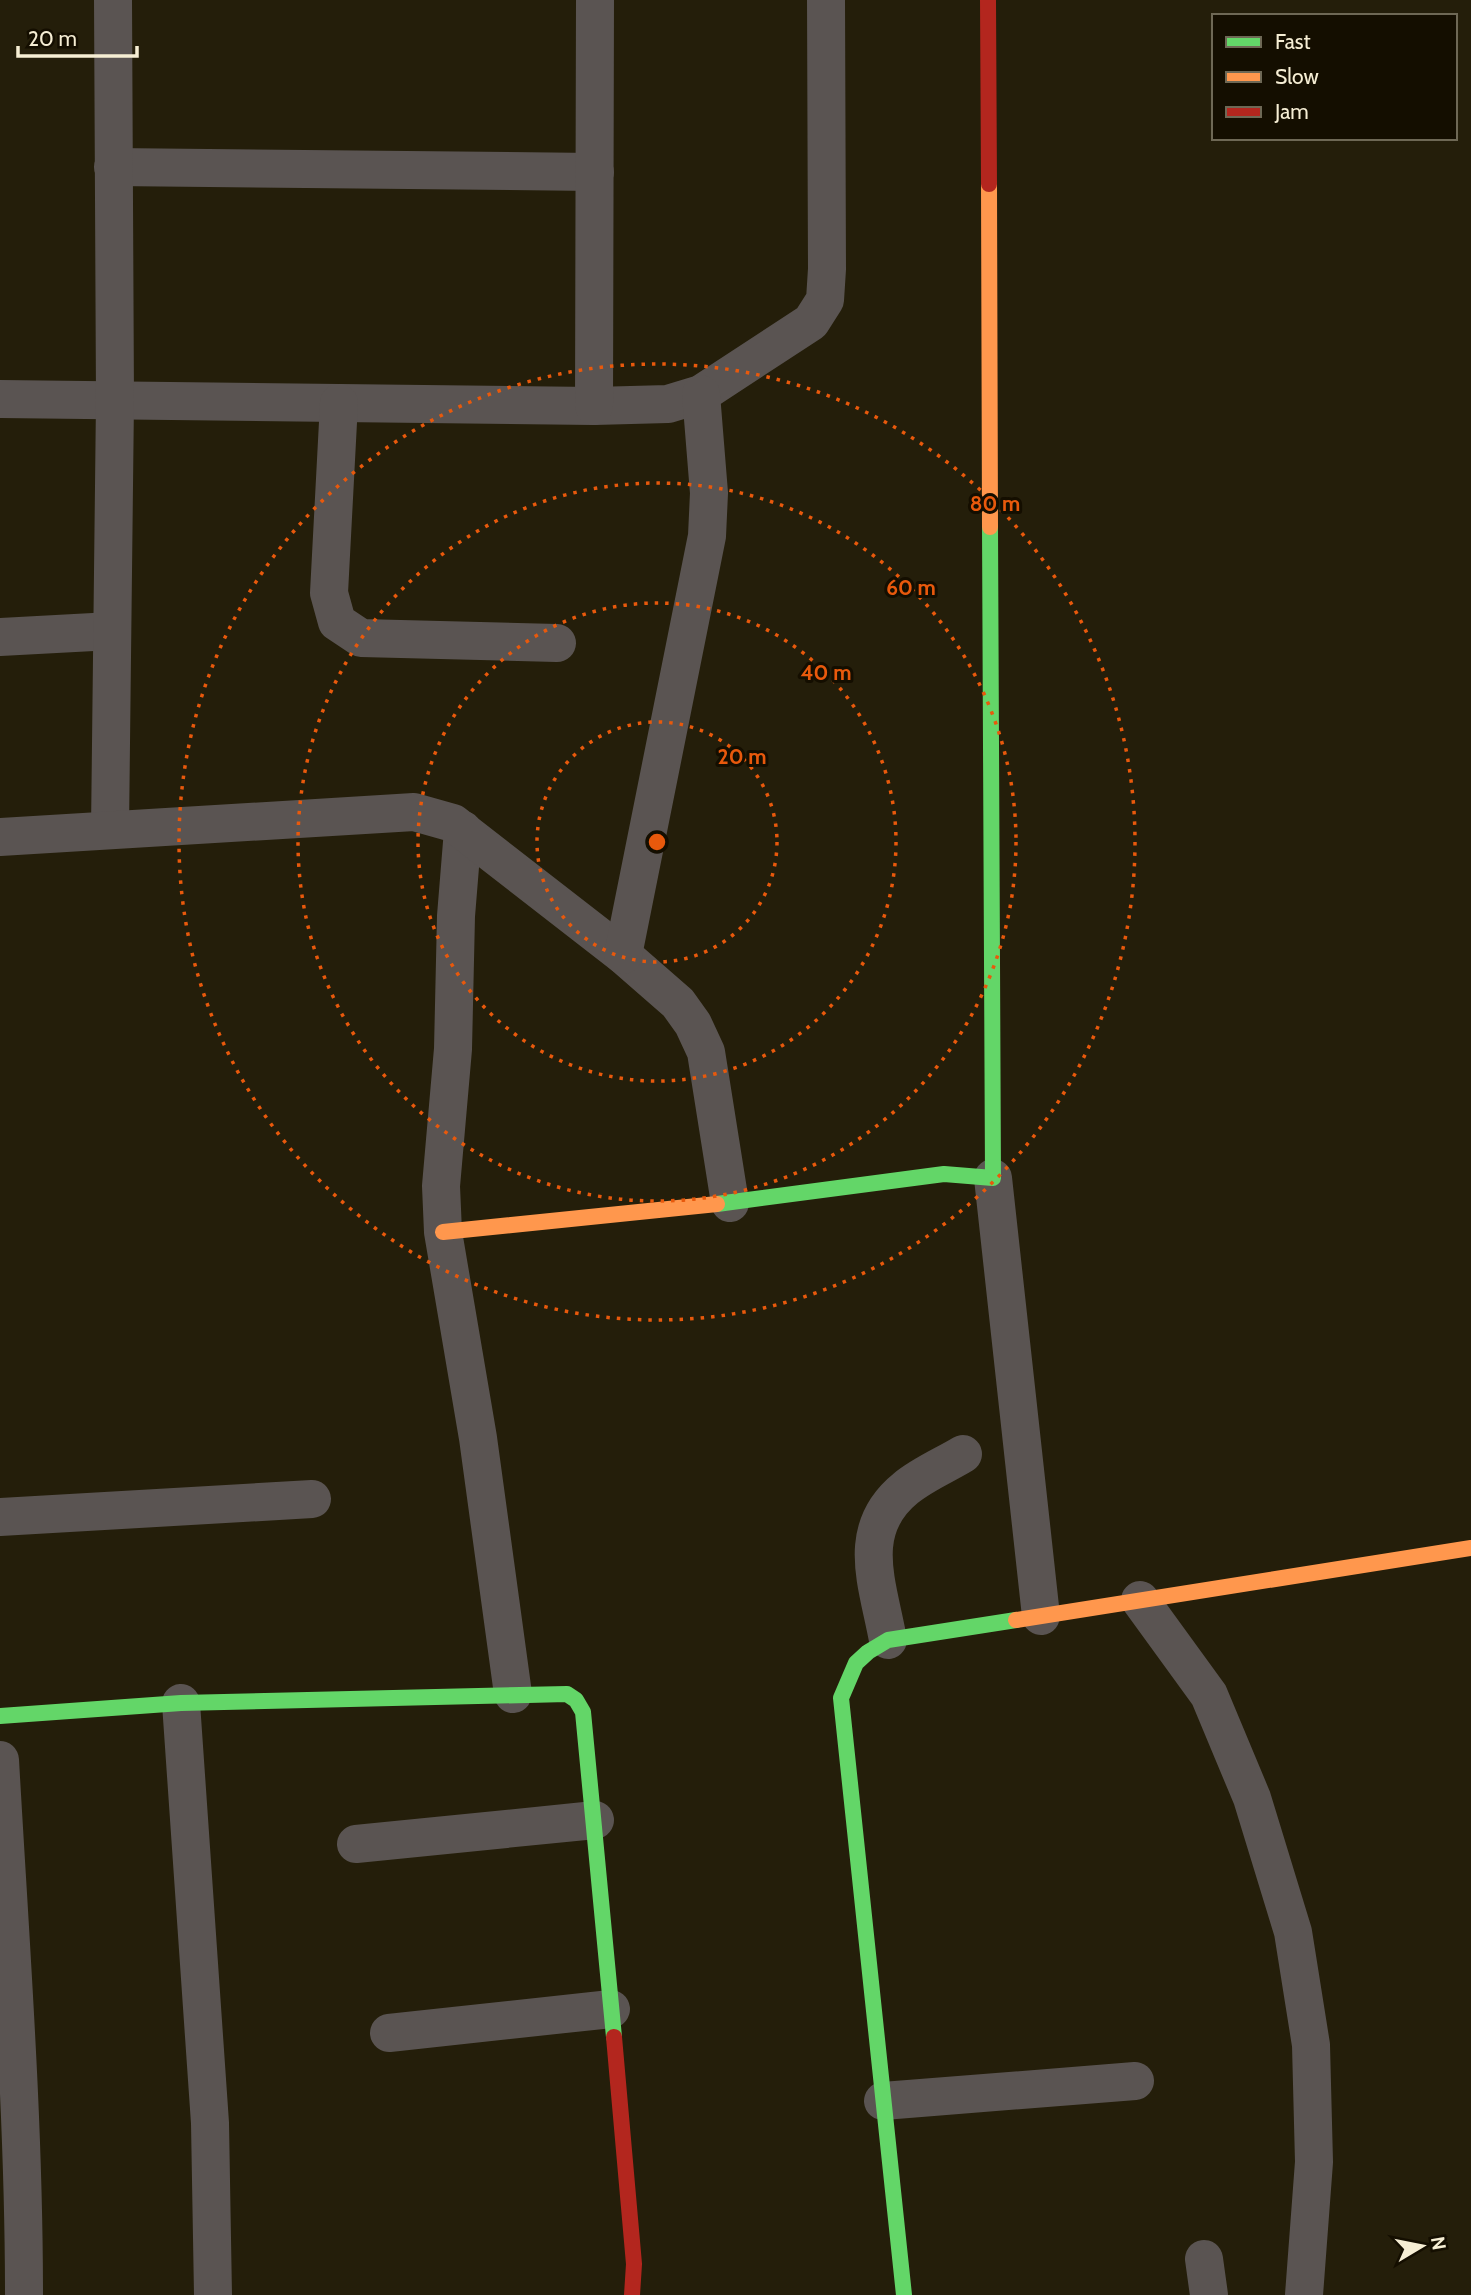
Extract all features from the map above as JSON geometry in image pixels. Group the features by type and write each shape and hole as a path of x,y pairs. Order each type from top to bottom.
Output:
{"street":[{"path":"110,830 115,400 113,0"},
{"path":"594,406 596,0"},
{"path":"0,399 594,406 668,404 701,394 811,322 824,300 827,269 827,0"},
{"path":"988,0 993,1178 1041,1616"},
{"path":"113,167 595,172"},
{"path":"623,955 707,536 709,493 701,394"},
{"path":"340,402 329,593 337,622 361,638 556,643"},
{"path":"0,637 112,631"},
{"path":"0,837 414,812 453,823 623,955 678,1003 693,1024 706,1052 730,1203"},
{"path":"463,830 456,916 453,1049 441,1186 443,1232 478,1438 513,1694"},
{"path":"443,1232 730,1203 944,1174 993,1178"},
{"path":"887,1640 872,1553 876,1530 887,1506 907,1487 963,1454"},
{"path":"0,1517 312,1499"},
{"path":"904,2295 841,1698 851,1667 867,1651 887,1640 1471,1548"},
{"path":"1140,1600 1209,1695 1252,1798 1293,1932 1311,2045 1314,2162 1304,2295"},
{"path":"0,1716 181,1703 513,1694 567,1694 576,1700 583,1712 595,1820 634,2264 632,2295"},
{"path":"181,1703 209,2123 213,2295"},
{"path":"0,1760 14,2003 24,2233 24,2295"},
{"path":"356,1844 595,1820"},
{"path":"388,2033 611,2009"},
{"path":"883,2101 1135,2081"}],"traffic: fast":[{"path":"717,1204 944,1174 993,1178 990,527"},
{"path":"904,2295 841,1698 856,1663 888,1640 1016,1620"},
{"path":"0,1716 181,1703 567,1694 576,1700 583,1712 614,2037"}],"traffic: slow":[{"path":"989,184 990,527"},
{"path":"443,1232 717,1204"},
{"path":"1016,1620 1471,1548"}],"traffic: jam":[{"path":"988,0 989,184"},
{"path":"614,2037 634,2264 632,2295"}]}
